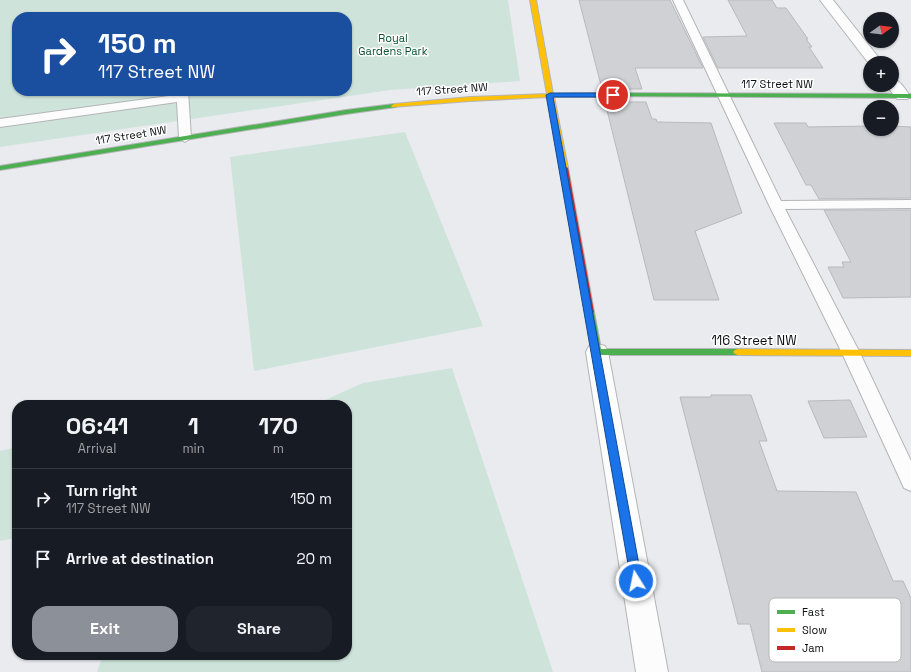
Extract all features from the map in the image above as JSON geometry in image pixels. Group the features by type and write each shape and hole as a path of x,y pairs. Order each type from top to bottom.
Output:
{"street":[{"path":"533,0 597,352 652,672"},
{"path":"826,0 870,56"},
{"name":"117 Street NW","path":"0,168 384,106 455,99 550,95 906,96"},
{"name":"116 Street NW","path":"597,352 911,353"}],"lane":[{"path":"678,0 776,205 851,353 911,482"},
{"path":"0,123 176,96"},
{"path":"183,96 185,138"},
{"path":"776,205 911,204"}],"green space":[{"name":"Royal Gardens Park","path":"0,0 508,0 520,81 390,90 352,96 352,12 12,12 12,96 349,96 0,147"},
{"path":"405,132 483,326 254,371 230,157"},
{"path":"452,368 553,672 97,672 101,660 352,660 352,400 325,400 363,383"},
{"path":"12,448 12,539 0,541 0,451"}],"building":[{"path":"579,0 670,0 703,68 635,68 642,89 602,89"},
{"path":"728,0 772,0 777,8 786,8 808,39 806,39 812,47 809,47 823,68 718,68 703,37 747,36"},
{"path":"605,102 646,102 652,119 656,119 657,122 711,123 742,213 695,231 719,300 654,300"},
{"path":"774,123 806,123 808,127 863,126 863,136 899,136 899,126 911,127 911,198 819,199 811,185 806,185"},
{"path":"824,210 911,210 911,297 843,298 828,267 844,267 842,262 851,262"},
{"path":"711,395 751,395 767,441 759,441 777,491 856,492 893,581 903,581 911,598 911,672 762,672 750,624 738,624 680,397 711,397"},
{"path":"850,400 867,437 824,438 808,401"}],"traffic: fast":[{"path":"597,95 911,96"},
{"path":"0,168 346,112 394,106"},
{"path":"590,312 597,352 738,352"}],"traffic: slow":[{"path":"533,0 564,168"},
{"path":"394,106 495,98 597,95"},
{"path":"738,352 911,353"}],"traffic: jam":[{"path":"564,168 590,312"}],"route":[{"path":"613,95 550,95 595,341 636,581"}]}
